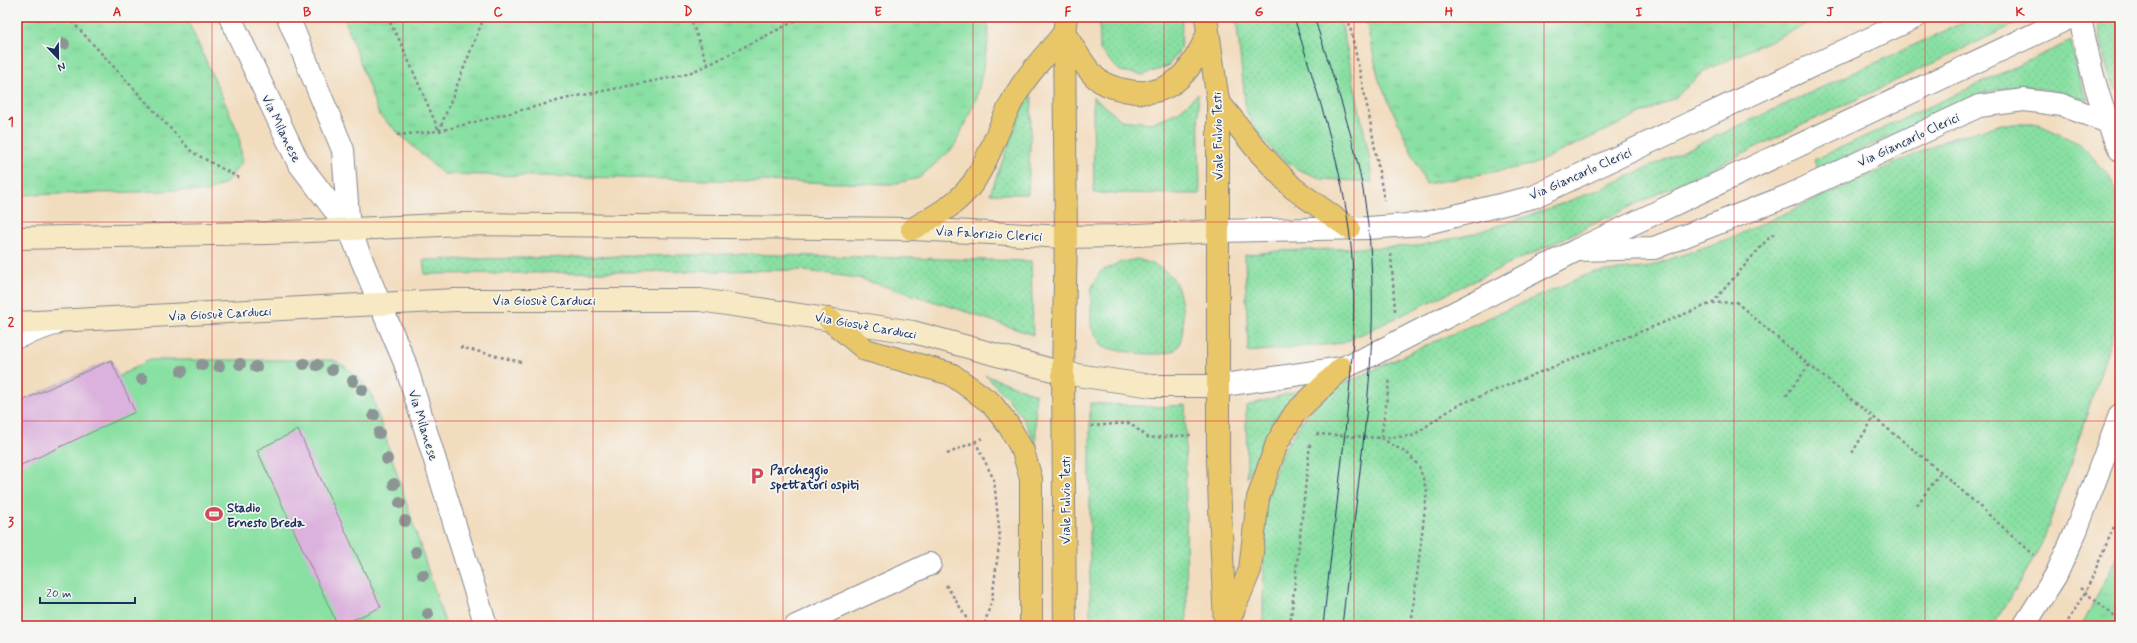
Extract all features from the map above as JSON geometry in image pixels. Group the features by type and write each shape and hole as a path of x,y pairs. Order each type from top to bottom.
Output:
{"main road":[{"path":"17,238 267,233 470,224 912,229 935,217 958,200 979,174 1002,120 1020,87 1062,22 1095,77 1102,83 1129,91 1145,92 1160,90 1174,83 1187,72 1199,54 1207,25"},
{"name":"Viale Fulvio Testi","path":"1062,22 1066,237 1063,373 1065,626"},
{"name":"Viale Fulvio Testi","path":"1207,25 1218,101 1218,460 1226,626"},
{"path":"1218,101 1258,151 1293,188 1349,228"},
{"name":"Via Fabrizio Clerici","path":"912,229 1066,237"},
{"path":"1066,237 1218,231"},
{"name":"Via Giosuè Carducci","path":"17,323 455,300 700,300 829,318 913,332 1063,373"},
{"path":"829,318 866,350 951,374 991,403 1009,426 1023,451 1031,479 1031,626"},
{"path":"1226,626 1250,570 1258,498 1277,443 1295,412 1342,368"},
{"path":"1063,373 1152,386 1217,386"}],"street":[{"name":"Via Milanese","path":"230,17 298,162 349,229 405,363 486,626"},
{"name":"Via Milanese","path":"288,17 343,150 349,229"},
{"name":"Via Giancarlo Clerici","path":"1218,231 1349,228 1422,224 1533,196 1916,17"},
{"name":"Via Giancarlo Clerici","path":"1217,386 1342,368 1372,355 1577,250 2071,17"},
{"path":"2080,17 2089,63 2113,122 2120,150"},
{"name":"Via Giancarlo Clerici","path":"1577,250 1654,248 1790,195 1979,106 2024,100 2062,105 2113,122"},
{"path":"17,337 65,320"},
{"path":"2024,626 2056,576 2076,531 2120,415"},
{"path":"796,626 930,564"}],"path":[{"path":"68,17 192,152 241,179"},
{"path":"387,17 401,43 439,131"},
{"path":"439,131 484,17"},
{"path":"690,17 708,65"},
{"path":"397,135 439,131 573,97 684,75 708,65 795,21 800,17"},
{"path":"1712,303 1777,230"},
{"path":"1411,626 1427,491 1419,466 1408,454 1381,438 1412,436 1456,406 1712,303 1736,302 1809,365 1941,472 2056,576 2086,591 2120,621"},
{"path":"460,347 522,362"},
{"path":"1786,396 1809,365"},
{"path":"1852,453 1874,418"},
{"path":"1090,427 1128,423 1149,438 1185,435"},
{"path":"947,454 985,437"},
{"path":"975,441 994,480 1000,538 992,599 984,626"},
{"path":"1290,626 1310,442"},
{"path":"1917,505 1941,472"},
{"path":"2065,626 2086,591 2120,513"},
{"path":"930,564 965,615 969,626"}],"green space":[{"path":"17,17 186,17 239,134 242,162 226,183 207,192 181,190 17,195"},
{"path":"344,17 988,17 988,42 977,97 954,147 919,178 892,184 443,174 379,115"},
{"path":"1099,17 1182,17 1181,48 1168,66 1143,75 1120,71 1100,50"},
{"path":"1236,17 1340,17 1369,155 1372,182 1322,179 1297,169 1274,152 1256,130 1246,111"},
{"path":"1365,17 1821,17 1704,71 1675,98 1532,165 1426,184 1379,80"},
{"path":"1975,17 2030,17 1343,343 1248,352 1245,255 1278,251 1418,246 1469,235 1537,213 1603,188"},
{"path":"2114,17 2120,17 2120,93 2115,88 2108,71 2098,24"},
{"path":"2071,41 2078,75 2088,101 2051,90 2015,86 1984,93 1817,170 1814,160"},
{"path":"1198,94 1200,194 1094,193 1093,97 1121,120 1151,123 1178,112"},
{"path":"1027,96 1032,97 1028,194 990,194"},
{"path":"2002,124 2038,124 2080,144 2108,174 2120,198 2120,301 2113,334 2069,468 2042,543 2017,588 1992,626 1263,626 1264,507 1281,454 1307,414 1337,387 1420,348 1593,272 1645,268 1733,237 1949,139"},
{"path":"735,254 1031,261 1033,335 955,308 858,278 799,270 425,274 423,260"},
{"path":"1137,259 1153,264 1168,273 1172,277 1178,289 1182,308 1183,329 1178,346 1173,351 1149,354 1103,347 1091,327 1091,289 1100,272 1118,263"},
{"name":"Stadio Ernesto Breda","path":"111,360 118,377 149,360 333,360 351,371 364,384 372,396 446,626 17,626 17,403"},
{"path":"985,375 1035,394 1036,445 1026,424 1015,407"},
{"path":"1297,391 1278,414 1247,478 1246,406"},
{"path":"1090,403 1157,407 1185,405 1187,626 1090,626"},
{"path":"2120,552 2120,626 2080,626 2085,620"}],"building":[{"path":"111,360 135,412 17,467 17,403"},
{"path":"298,430 381,607 340,626 338,626 257,450"}],"tram line":[{"path":"1294,17 1336,158 1347,216 1353,273 1354,299 1350,379 1323,626"},
{"path":"1314,17 1344,112 1357,160 1366,209 1372,273 1372,336 1368,398 1342,626"}],"place":[{"name":"Parcheggio spettatori ospiti","path":"757,476"},
{"name":"Stadio Ernesto Breda","path":"214,514"}]}
